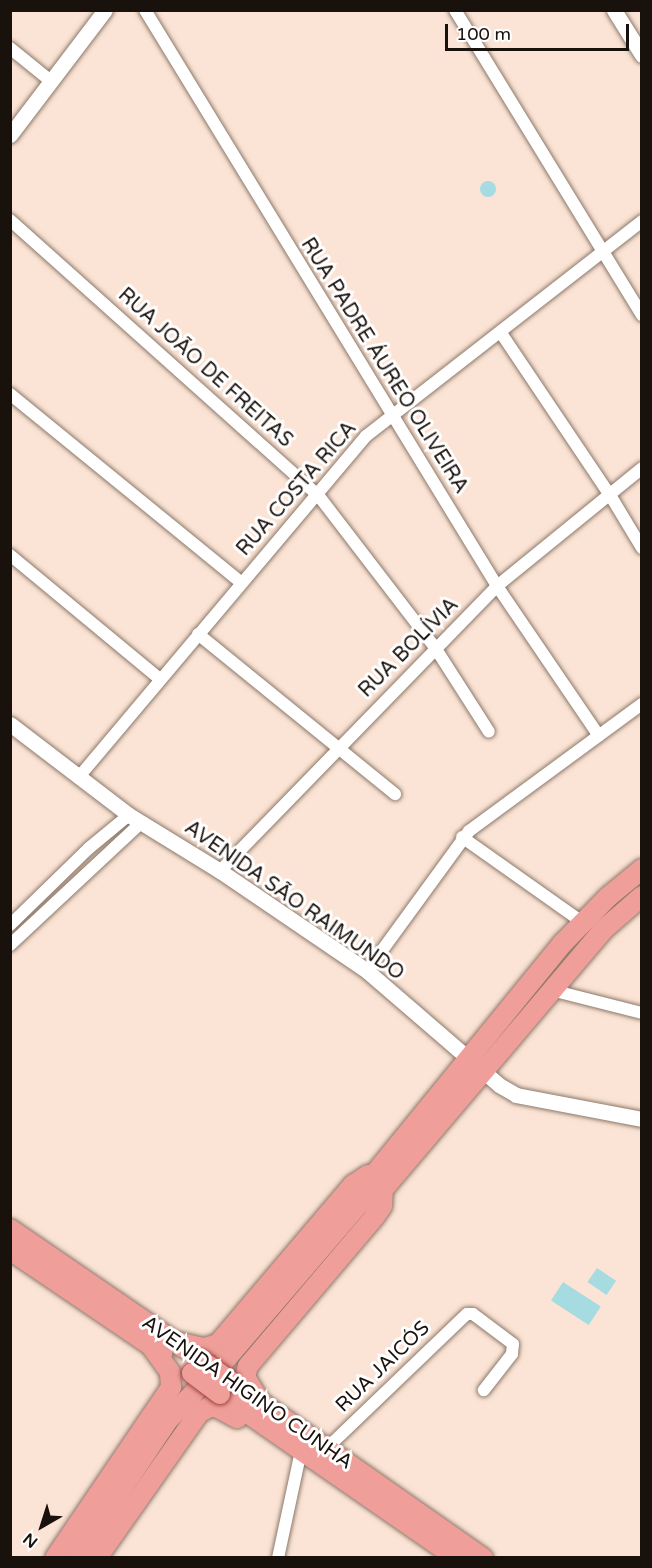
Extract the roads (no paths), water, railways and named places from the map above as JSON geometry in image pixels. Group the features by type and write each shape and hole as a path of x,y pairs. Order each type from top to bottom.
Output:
{"main road":[{"path":"75,1557 168,1420 227,1358 360,1203 375,1199 379,1182 468,1057 582,922 642,869"},
{"path":"379,1182 483,1071 602,931 642,896"},
{"path":"173,1341 204,1348 218,1344 353,1185 366,1175 379,1182 384,1199 375,1216 248,1366 246,1377 261,1404"},
{"name":"AVENIDA HIGINO CUNHA","path":"10,1229 173,1341 196,1367"},
{"name":"AVENIDA HIGINO CUNHA","path":"10,1250 152,1347 196,1367 225,1388 262,1424 447,1554"},
{"path":"56,1557 171,1387 170,1372 152,1347"},
{"name":"AVENIDA HIGINO CUNHA","path":"225,1388 261,1404 483,1557"},
{"path":"97,1557 199,1413 209,1407 216,1407 242,1420 262,1424"}],"street":[{"path":"10,135 105,10"},
{"name":"RUA PADRE ÁUREO OLIVEIRA","path":"145,10 497,586 599,736"},
{"path":"455,10 642,315"},
{"path":"614,10 642,55"},
{"path":"10,48 52,82"},
{"name":"RUA JOÃO DE FREITAS","path":"10,220 318,495 436,649 489,732"},
{"name":"RUA COSTA RICA","path":"78,778 366,436 642,221"},
{"path":"501,333 610,495 642,548"},
{"path":"10,394 242,583"},
{"name":"RUA BOLÍVIA","path":"220,871 497,586 642,468"},
{"path":"10,555 160,679"},
{"path":"198,634 339,746 395,794"},
{"path":"367,971 462,837 642,705"},
{"name":"AVENIDA SÃO RAIMUNDO","path":"10,724 78,778 135,819 220,871 367,971 483,1071 516,1095 642,1119"},
{"path":"10,926 89,848 135,819"},
{"path":"10,945 135,819"},
{"path":"462,837 582,922"},
{"path":"551,990 642,1012"},
{"name":"RUA JAICÓS","path":"326,1449 467,1314 473,1314 513,1344 513,1349 484,1390"},
{"path":"278,1557 301,1451"}],"water":[{"path":"485,181 491,181 496,189 494,195 485,197 480,192 480,186"},
{"path":"597,1268 616,1281 607,1295 587,1282"},
{"path":"563,1282 601,1307 589,1325 551,1300"}]}
